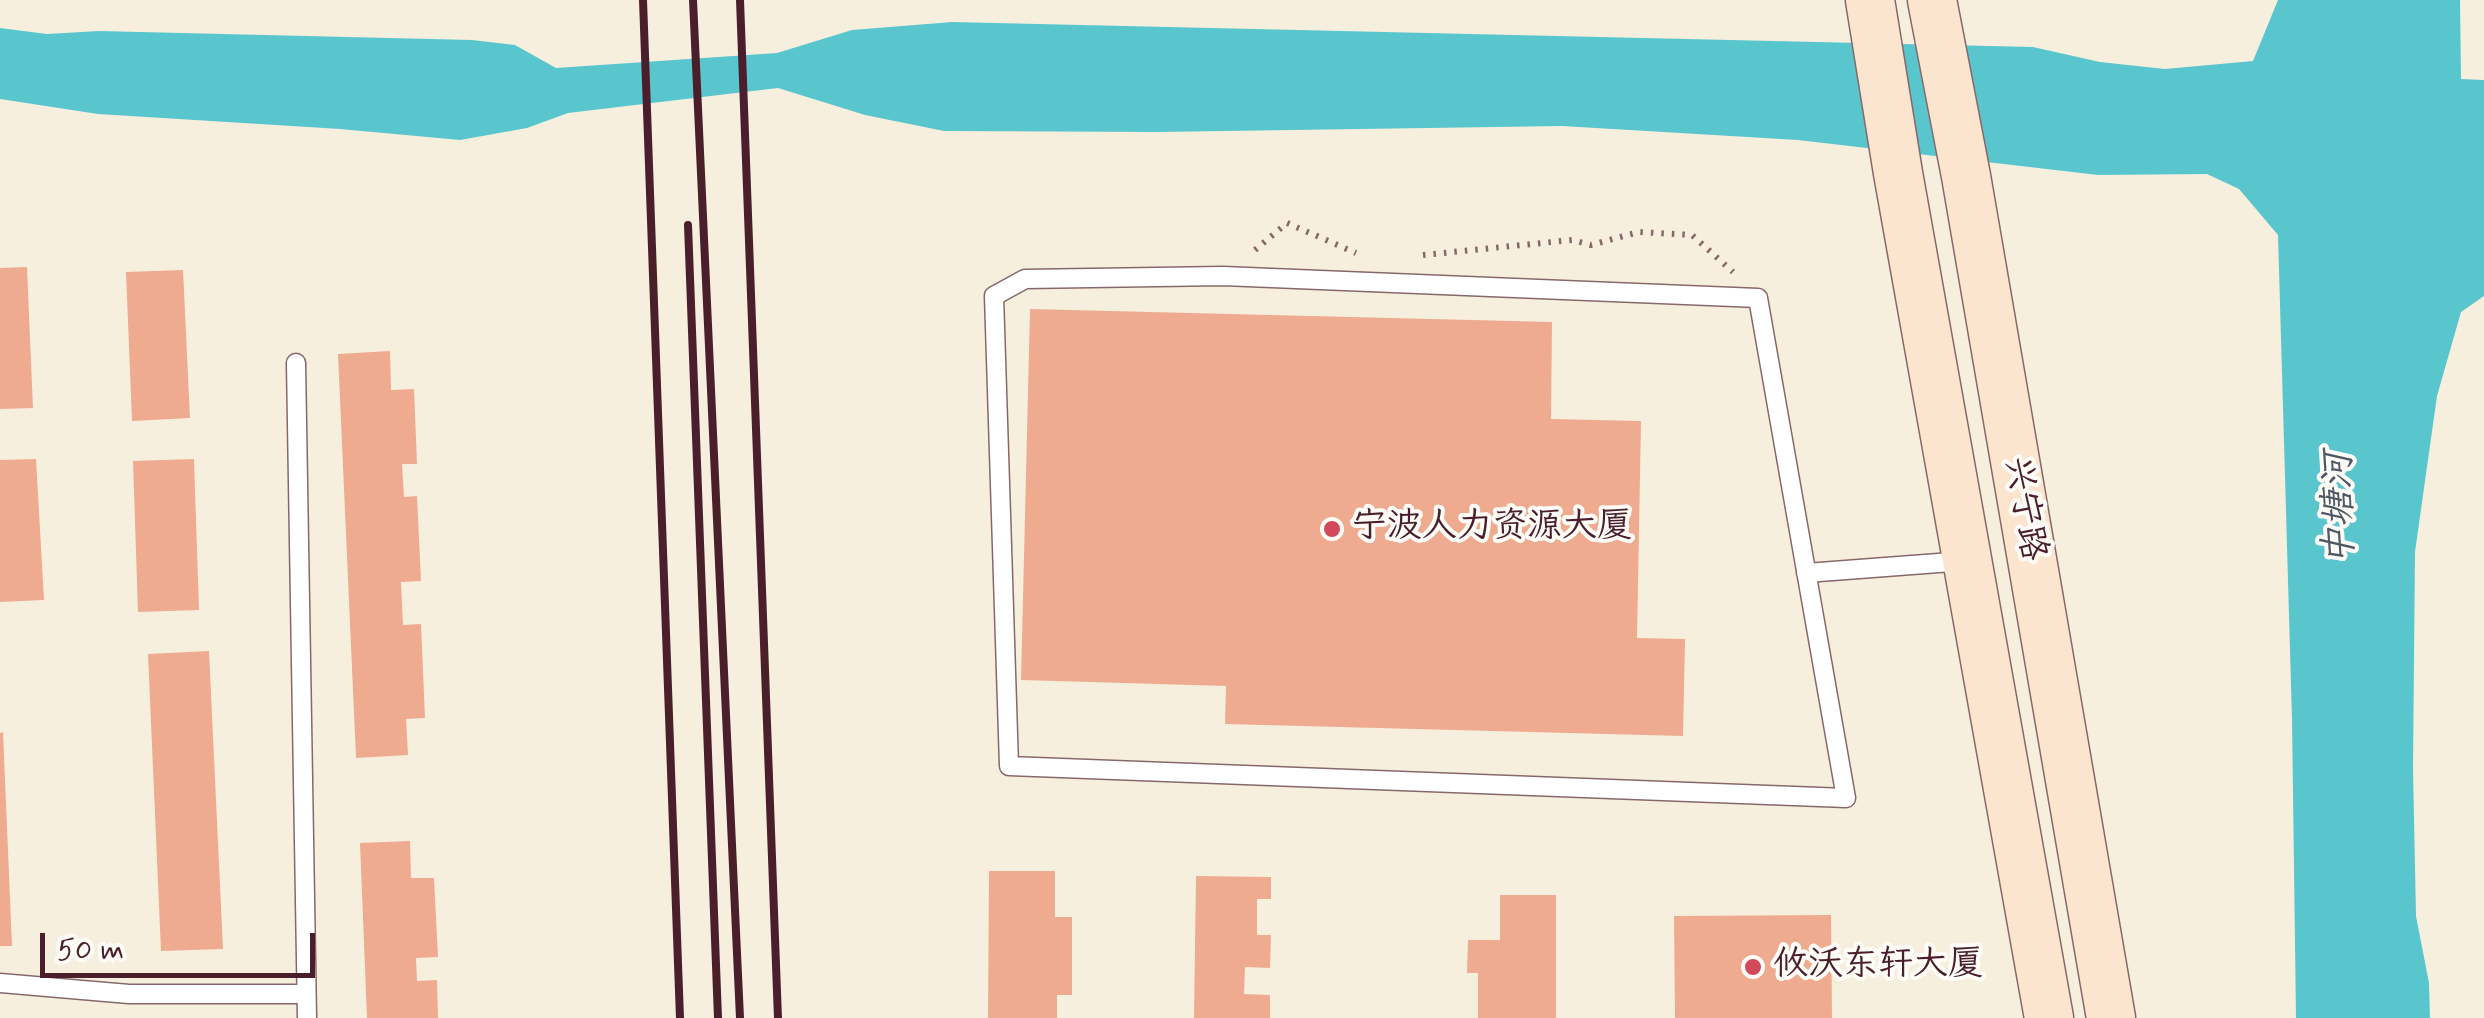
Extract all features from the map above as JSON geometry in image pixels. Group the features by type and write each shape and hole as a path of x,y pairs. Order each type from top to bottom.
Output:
{"main road":[{"path":"1871,4 2049,1018"},
{"name":"兴宁路","path":"1933,6 1966,176 2111,1018"}],"lane":[{"path":"1224,276 1758,298 1846,798 1009,766 994,296 1024,279 1224,276"},
{"path":"296,364 306,1018"},
{"path":"1806,573 1968,561"},
{"path":"0,983 130,994 306,994"}],"path":[{"path":"1224,276 1287,222 1356,253 1374,254"},
{"path":"1409,256 1572,240 1591,245 1639,232 1692,235 1758,298"}],"water":[{"name":"中塘河","path":"2278,0 2460,0 2461,79 2484,80 2484,296 2461,312 2437,396 2415,552 2416,916 2429,983 2430,1018 2296,1018 2278,235 2239,189 2207,174 2098,175 1798,140 1562,126 944,131 865,115 778,88 568,113 527,128 460,140 98,114 0,99 0,28 47,34 99,31 472,40 515,45 556,68 777,53 852,30 952,22 2033,47 2100,62 2165,69 2253,61"}],"building":[{"path":"27,267 33,408 0,409 0,268"},
{"path":"183,270 190,418 132,421 126,272"},
{"name":"宁波人力资源大厦","path":"1030,309 1552,322 1551,419 1641,421 1637,638 1685,639 1683,736 1225,724 1226,686 1021,680"},
{"path":"390,351 391,390 414,389 417,464 402,464 404,497 417,496 421,581 401,582 403,625 421,624 425,718 406,719 408,755 356,758 338,354"},
{"path":"36,459 44,600 0,602 0,460"},
{"path":"194,459 199,610 138,612 133,461"},
{"path":"209,651 223,949 161,951 148,654"},
{"path":"3,732 12,946 0,946"},
{"path":"410,841 411,878 434,878 438,957 416,958 417,981 437,980 438,1018 367,1018 360,843"},
{"path":"989,871 1055,871 1055,917 1072,917 1072,995 1057,995 1057,1018 988,1018"},
{"path":"1196,876 1271,877 1271,899 1257,899 1257,935 1271,935 1270,968 1245,967 1244,994 1270,995 1270,1018 1194,1018"},
{"path":"1500,895 1556,895 1556,1018 1478,1018 1478,973 1467,973 1468,940 1500,940"},
{"name":"攸沃东轩大厦","path":"1831,915 1832,1018 1675,1018 1674,916"}],"railway":[{"path":"643,0 680,1018"},
{"path":"693,0 740,1018"},
{"path":"740,0 778,1018"},
{"path":"688,225 718,1018"}],"place":[{"name":"宁波人力资源大厦","path":"1332,529"},
{"name":"攸沃东轩大厦","path":"1753,967"}]}
